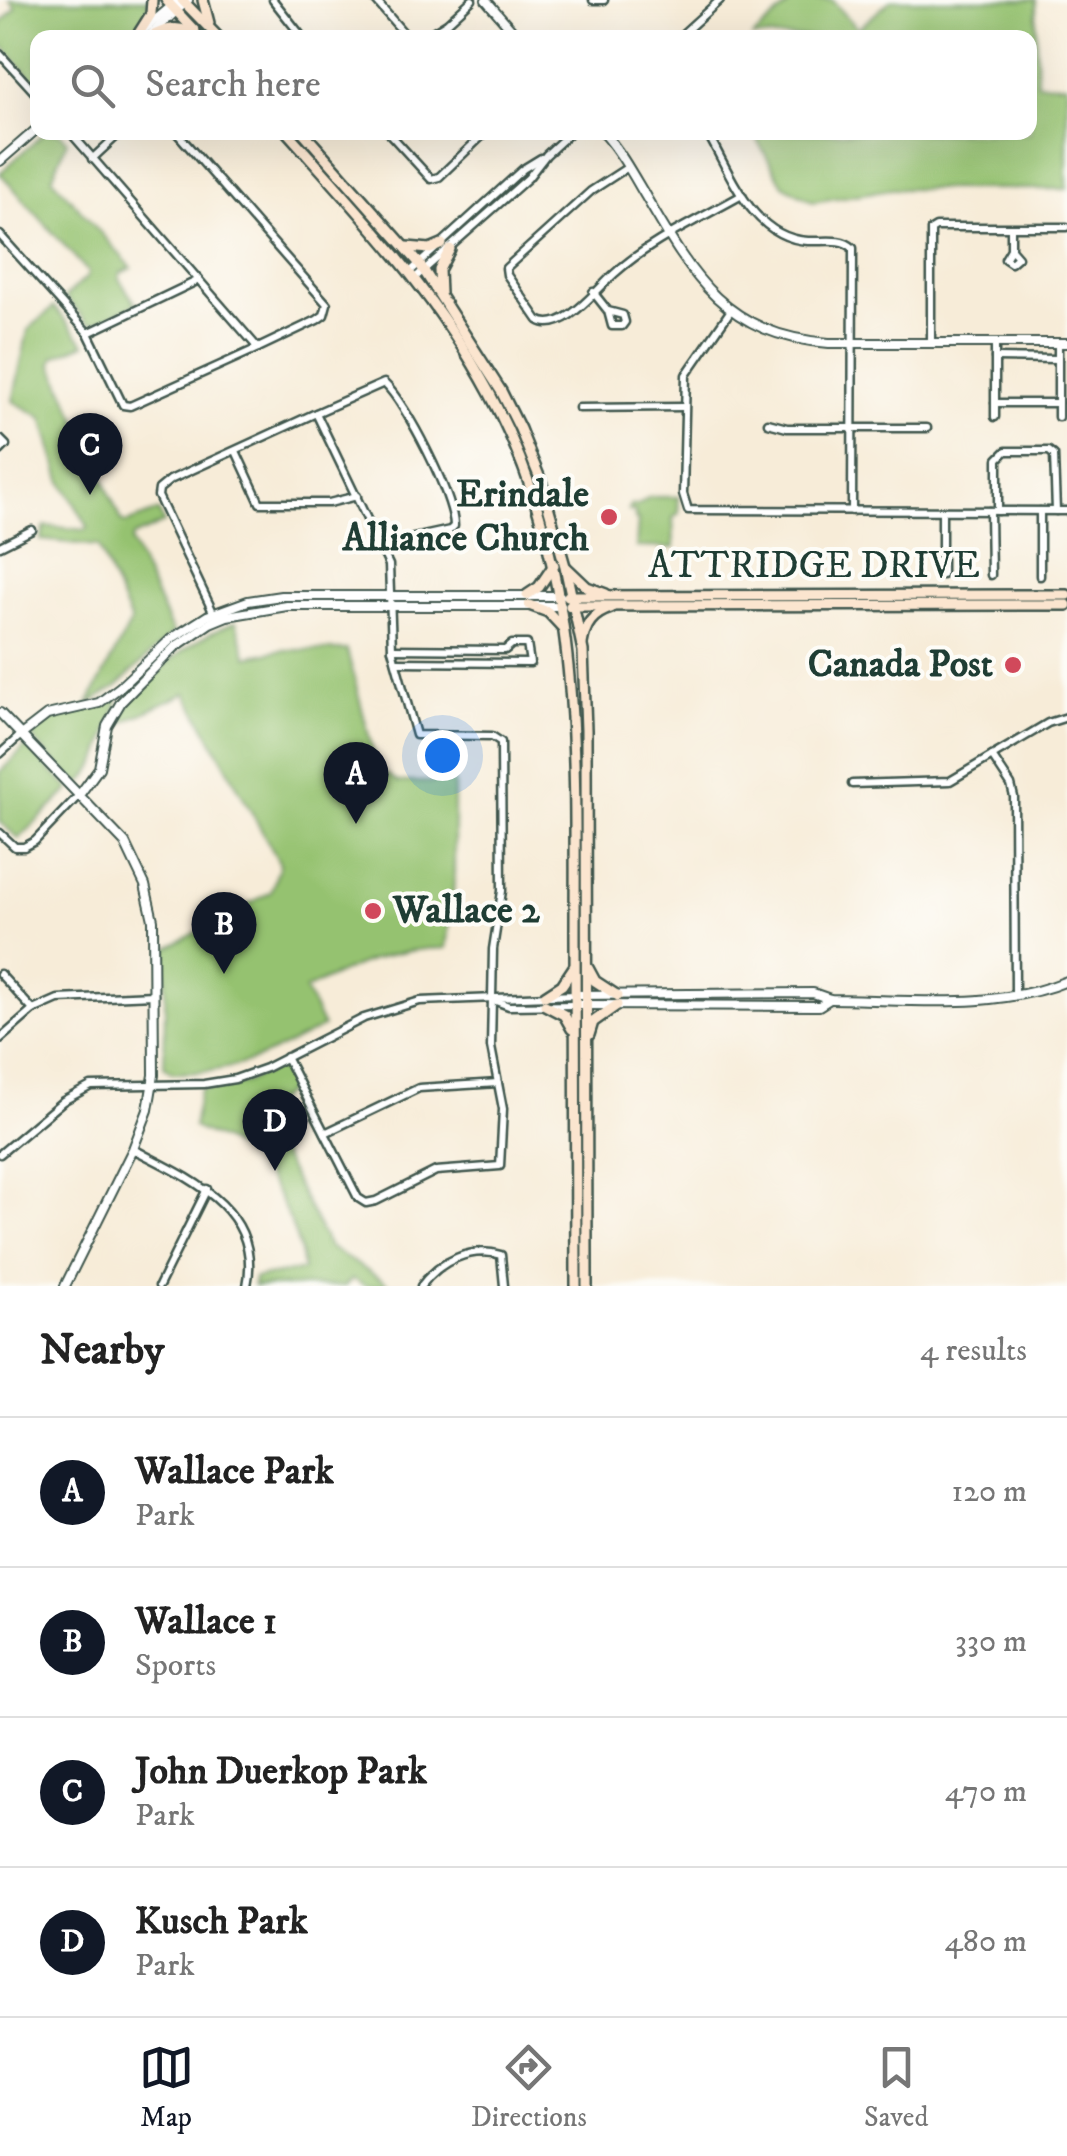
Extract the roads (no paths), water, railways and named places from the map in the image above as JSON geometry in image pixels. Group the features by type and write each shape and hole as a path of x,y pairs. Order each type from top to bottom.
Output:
{"main road":[{"path":"144,30 152,0"},
{"path":"203,0 213,30"},
{"path":"178,3 210,30"},
{"path":"178,3 196,30"},
{"path":"295,140 441,296 501,391 541,482 566,601 583,651"},
{"path":"309,140 401,244 464,348 532,484 559,565 587,587 608,596"},
{"path":"401,244 412,250 446,247 439,270 441,296"},
{"path":"559,565 528,600 548,612 566,634"},
{"name":"ATTRIDGE DRIVE","path":"566,601 608,596 1067,595"},
{"path":"566,601 573,694 581,1000 576,1286"},
{"name":"ATTRIDGE DRIVE","path":"566,601 616,606 1067,605"},
{"path":"587,1286 581,1042 569,1020 545,1000 580,964 585,628 592,619 616,606"},
{"path":"575,802 585,819"},
{"path":"580,964 618,1000 593,1022 581,1042"}],"street":[{"path":"273,0 297,30"},
{"path":"375,0 401,30"},
{"path":"435,30 472,0"},
{"path":"486,0 512,30"},
{"path":"593,0 604,0"},
{"path":"687,30 720,0"},
{"path":"149,30 178,3"},
{"path":"0,54 30,87"},
{"path":"0,162 30,135"},
{"path":"77,140 258,348"},
{"path":"92,158 112,140"},
{"path":"0,235 88,333 123,405 130,406 317,320 327,310 327,304 183,140"},
{"path":"395,140 431,178 439,177 478,140"},
{"path":"417,270 446,247 523,170 562,140"},
{"path":"609,140 689,269 710,294 731,310 806,341 1062,343 1058,358 1058,417"},
{"path":"712,140 752,210 775,231 798,240 843,241 853,248 852,511"},
{"path":"628,167 591,191 506,268 507,275 544,324 564,318 626,263 742,194"},
{"path":"930,343 931,230 1067,227"},
{"path":"1011,228 1011,249"},
{"path":"88,333 200,280"},
{"path":"594,292 608,311"},
{"path":"731,310 686,375 684,502 688,510 1067,511"},
{"path":"995,342 995,417"},
{"path":"995,358 1058,358"},
{"path":"215,616 158,489 384,382 430,459 453,514 454,526 381,545"},
{"path":"995,403 1058,403"},
{"path":"579,408 683,408"},
{"path":"286,1057 358,1198 366,1203 436,1172 500,1166 503,1109 492,1047 492,999 493,949 502,892 501,742 498,737 486,736 416,735 392,649 389,565 316,413"},
{"path":"768,424 787,428 927,428"},
{"path":"0,440 6,445 0,451"},
{"path":"236,451 260,503 329,503 357,496"},
{"path":"991,575 998,458 1006,451 1049,451 1054,455 1056,511"},
{"path":"1040,511 1040,576"},
{"path":"942,512 942,575"},
{"path":"0,546 32,530"},
{"path":"0,754 48,715 98,703 120,688 171,638 215,616 266,608 392,600 566,601"},
{"path":"0,832 15,847 24,848 46,831 99,768 108,726 121,702 175,647 215,616"},
{"path":"392,649 505,650 512,644 527,644 530,663 396,662"},
{"path":"0,714 125,843 141,874 154,930 153,1083 148,1110 134,1148 65,1286"},
{"path":"852,784 950,781 1048,723 1067,717"},
{"path":"992,756 1011,785 1014,797 1015,997"},
{"path":"0,974 33,1010"},
{"path":"0,1154 79,1090 105,1084 222,1082 248,1075 393,1007 438,1000 492,999 509,1006 545,1000 819,994 830,999 1015,997 1067,981"},
{"path":"0,1038 33,1010 74,996 154,995"},
{"path":"325,1134 418,1088 498,1083"},
{"path":"134,1148 223,1202 234,1218 251,1266 247,1286"},
{"path":"159,1286 207,1189"},
{"path":"422,1285 444,1264 488,1251 501,1255 504,1286"}],"place":[{"name":"John Duerkop Park","path":"90,495"},
{"name":"Erindale Alliance Church","path":"609,517"},
{"name":"Canada Post","path":"1013,665"},
{"name":"Wallace Park","path":"356,824"},
{"name":"Wallace 2","path":"373,911"},
{"name":"Wallace 1","path":"224,974"},
{"name":"Kusch Park","path":"275,1171"}]}
